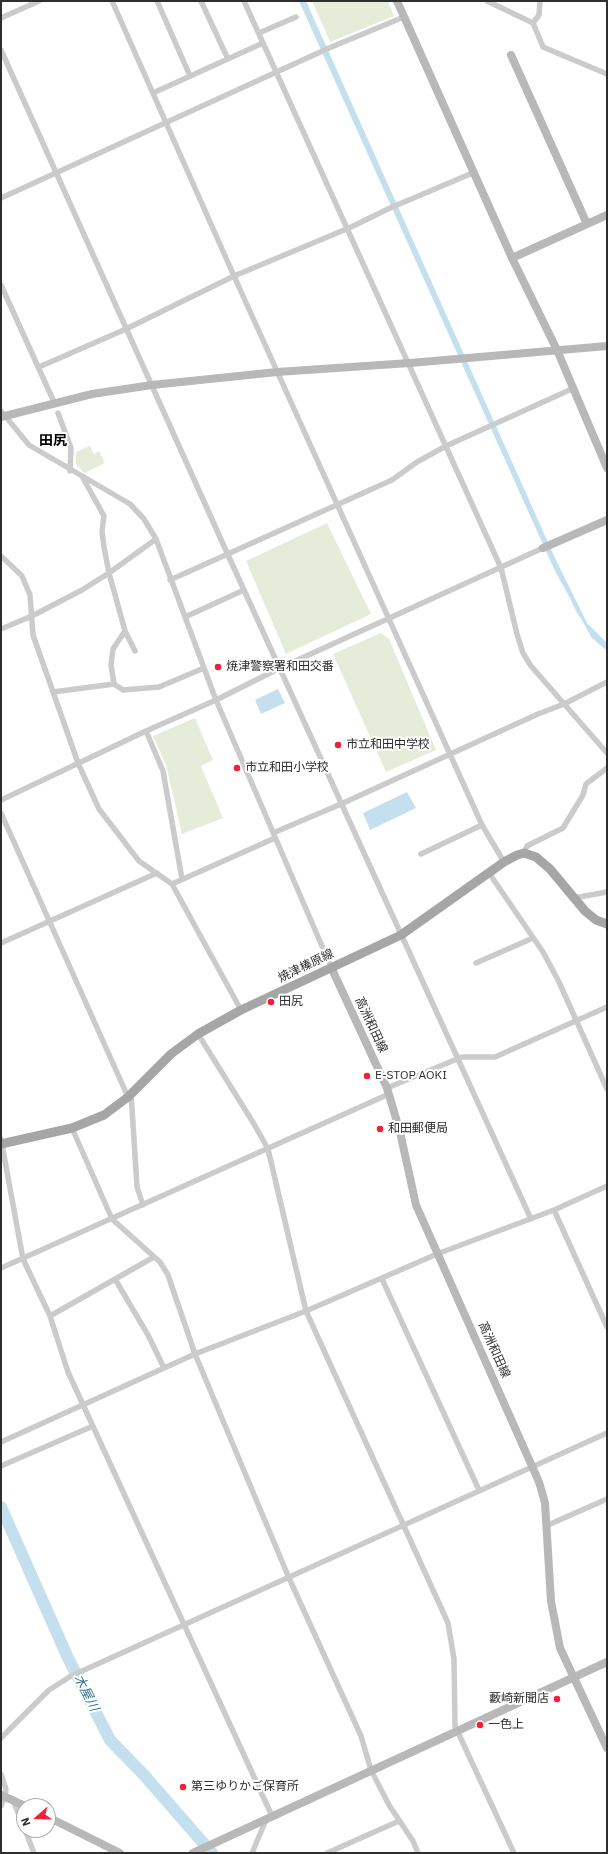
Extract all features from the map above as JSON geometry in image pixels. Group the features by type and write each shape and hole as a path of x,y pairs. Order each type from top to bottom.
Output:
{"main road":[{"name":"焼津榛原線","path":"1,1142 72,1128 104,1115 130,1095 171,1054 198,1034 241,1010 401,935 504,862 524,853"},
{"path":"524,853 536,857 550,869 585,911 596,920 607,924"}],"street":[{"path":"1,18 39,1"},
{"path":"112,1 277,372 339,505 388,618 482,825 504,862"},
{"path":"157,1 190,76"},
{"path":"201,1 228,59"},
{"path":"244,1 349,228 501,568 523,653 531,666 607,753"},
{"path":"397,1 475,172 512,258 557,350 607,468"},
{"path":"487,1 533,23 543,47 607,74"},
{"path":"533,23 539,15 540,1"},
{"path":"259,33 296,17"},
{"path":"1,198 277,73 320,52 404,17"},
{"path":"153,93 263,43"},
{"path":"1,50 228,555 531,1219"},
{"path":"511,55 587,224"},
{"path":"39,367 126,329 234,276 349,228 390,208 475,172"},
{"path":"512,258 607,215"},
{"path":"1,285 54,402"},
{"path":"331,968 216,700 156,539 144,518 130,504 70,471 29,446 2,415 92,394 152,385 277,372 410,363 607,346"},
{"path":"170,580 392,480 416,462 446,446 574,388"},
{"path":"58,413 71,448 70,471"},
{"path":"83,478 104,516 102,531 109,574 125,632 135,651"},
{"path":"1,800 388,618 607,520"},
{"path":"1,629 32,616 109,574 156,539"},
{"path":"1,556 22,576 30,595 33,634 78,763 98,809 139,862 172,884 241,1010"},
{"path":"185,618 244,590"},
{"path":"114,684 111,665 113,648 125,632"},
{"path":"53,692 114,684 123,690 159,687 204,668"},
{"path":"172,884 341,804 538,714 564,704 607,682"},
{"path":"146,731 163,771 182,879"},
{"path":"524,853 526,846 563,828 583,795 586,784 607,768"},
{"path":"1,813 130,1095 137,1187 143,1205"},
{"path":"421,854 482,825"},
{"path":"1,943 157,873"},
{"path":"489,873 533,938 552,970 607,1089"},
{"path":"574,898 607,892"},
{"path":"476,963 533,938"},
{"name":"高洲和田線","path":"331,968 388,1091 416,1205 533,1466 545,1503 548,1525 551,1600 560,1648 607,1748"},
{"path":"1,1268 268,1149 458,1058 495,1057 607,1007"},
{"path":"198,1034 268,1149 306,1311 448,1623 454,1659 456,1726 514,1853"},
{"path":"72,1128 112,1219 160,1262 168,1275 195,1354 289,1578 361,1736 371,1770 389,1805 418,1853"},
{"path":"1,1142 23,1259 50,1316 68,1372 185,1625 269,1818 252,1853"},
{"path":"1,1181 8,1178"},
{"path":"1,1442 195,1354 306,1311 437,1254 554,1210 607,1186"},
{"path":"554,1210 607,1327"},
{"path":"50,1316 154,1257"},
{"path":"115,1279 148,1335 164,1368"},
{"path":"382,1279 479,1490"},
{"path":"1,1466 93,1426"},
{"path":"1,1738 50,1690 71,1676 607,1433"},
{"path":"548,1525 607,1498"},
{"path":"197,1852 371,1770 607,1662"},
{"path":"1,1774 6,1789 6,1797 1,1806"},
{"path":"6,1797 16,1802"},
{"path":"6,1797 16,1815"},
{"path":"56,1821 120,1853"},
{"path":"327,1853 399,1821"},
{"path":"28,1838 34,1853"}],"green space":[{"path":"312,1 388,1 394,16 330,42"},
{"path":"90,446 94,454 99,451 105,463 84,473 76,464 76,452"},
{"path":"327,523 371,614 286,654 246,561"},
{"path":"381,633 389,639 436,750 386,772 333,654"},
{"path":"195,718 213,760 201,766 223,818 182,834 166,765 153,736"}],"water":[{"path":"299,1 306,1 555,558 587,623 607,643 607,651 591,637 554,569"},
{"path":"278,689 285,703 261,714 255,700"},
{"path":"407,792 416,808 370,830 363,813"}],"waterway":[{"path":"573,603 580,616"},
{"name":"木屋川","path":"1,1507 68,1658 110,1740 144,1775 212,1853"}],"place":[{"name":"焼津警察署和田交番","path":"218,667"},
{"name":"市立和田中学校","path":"338,745"},
{"name":"市立和田小学校","path":"237,768"},
{"name":"田尻","path":"271,1002"},
{"name":"E-STOP AOKI","path":"367,1076"},
{"name":"和田郵便局","path":"380,1129"},
{"name":"藪崎新聞店","path":"557,1699"},
{"name":"一色上","path":"480,1725"},
{"name":"第三ゆりかご保育所","path":"183,1787"}],"district":[{"name":"田尻","path":"53,441"}]}
